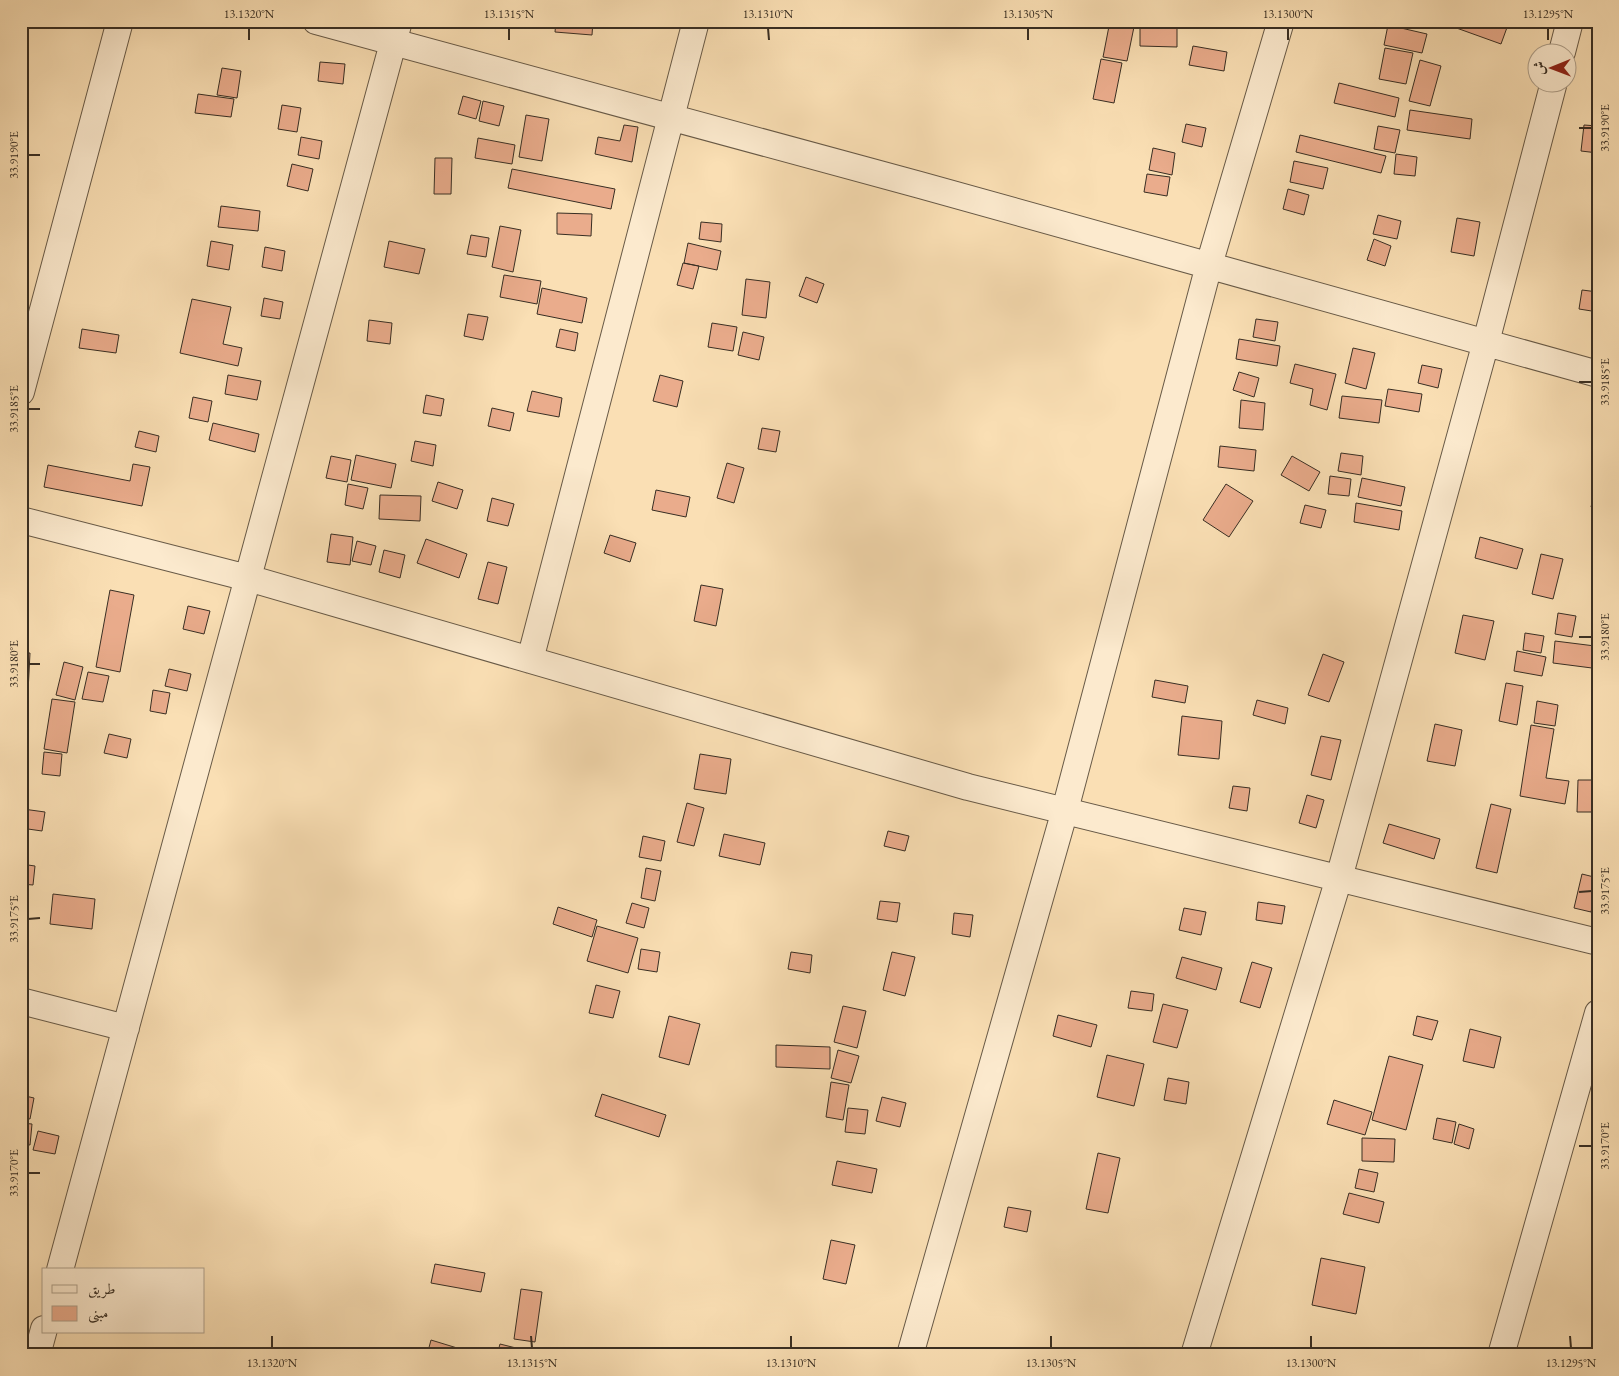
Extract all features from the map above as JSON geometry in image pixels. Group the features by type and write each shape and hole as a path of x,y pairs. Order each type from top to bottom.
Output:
{"street":[{"path":"21,392 120,21"},
{"path":"316,21 396,32 671,117 1598,374"},
{"path":"530,660 696,21"},
{"path":"910,1355 1065,810 1209,265 1281,21"},
{"path":"1565,42 1570,21"},
{"path":"61,1268 396,32"},
{"path":"1194,1355 1339,878 1486,342 1551,92"},
{"path":"21,520 248,578 968,787 1598,942"},
{"path":"21,1001 126,1028"},
{"path":"1501,1355 1598,1013"},
{"path":"37,1355 43,1334"}],"building":[{"path":"556,21 593,21 592,35 555,32"},
{"path":"1110,21 1135,22 1127,61 1103,57"},
{"path":"1437,21 1508,21 1509,22 1501,44"},
{"path":"1140,23 1177,24 1177,47 1140,46"},
{"path":"1388,25 1427,34 1422,53 1384,45"},
{"path":"1193,46 1227,52 1224,71 1189,65"},
{"path":"1385,48 1413,53 1406,84 1379,79"},
{"path":"1101,59 1122,63 1114,103 1093,99"},
{"path":"1420,60 1441,66 1430,106 1409,101"},
{"path":"320,62 345,64 343,84 318,81"},
{"path":"222,68 241,71 237,98 217,95"},
{"path":"1339,83 1399,98 1395,117 1334,103"},
{"path":"198,94 234,99 231,117 195,113"},
{"path":"463,96 481,101 476,119 458,114"},
{"path":"483,101 504,106 499,126 479,121"},
{"path":"282,105 301,108 297,132 278,129"},
{"path":"1410,110 1472,119 1470,139 1407,130"},
{"path":"526,115 549,119 542,161 519,157"},
{"path":"1186,124 1206,128 1202,147 1182,142"},
{"path":"624,125 638,127 632,162 595,154 598,137 620,141"},
{"path":"1584,125 1598,126 1598,153 1581,151"},
{"path":"1378,126 1400,130 1395,153 1374,149"},
{"path":"1300,135 1386,156 1381,173 1296,152"},
{"path":"301,137 322,141 319,159 298,155"},
{"path":"478,138 515,145 512,164 475,158"},
{"path":"1153,148 1175,153 1172,175 1149,170"},
{"path":"1396,154 1417,157 1415,176 1394,174"},
{"path":"435,158 452,158 451,194 434,194"},
{"path":"1294,161 1328,168 1323,189 1290,182"},
{"path":"292,164 313,169 308,191 287,186"},
{"path":"512,169 615,189 611,209 508,188"},
{"path":"1147,174 1170,177 1167,196 1144,192"},
{"path":"1288,189 1309,195 1304,215 1283,209"},
{"path":"221,206 260,211 258,231 218,227"},
{"path":"557,213 592,214 591,236 557,234"},
{"path":"1378,215 1401,221 1397,239 1373,234"},
{"path":"1457,218 1480,222 1474,256 1451,252"},
{"path":"701,222 722,224 721,242 699,239"},
{"path":"500,226 521,230 513,272 492,267"},
{"path":"471,235 489,238 486,257 467,254"},
{"path":"1374,239 1391,246 1385,266 1367,260"},
{"path":"211,241 233,245 229,270 207,266"},
{"path":"389,241 425,249 419,274 384,267"},
{"path":"688,243 721,251 717,270 684,263"},
{"path":"265,247 285,251 282,271 262,267"},
{"path":"683,263 699,266 693,289 677,285"},
{"path":"504,275 541,281 537,304 500,297"},
{"path":"806,277 824,284 817,303 799,296"},
{"path":"746,279 770,282 766,318 742,315"},
{"path":"542,288 587,298 582,323 537,314"},
{"path":"1582,290 1598,292 1598,312 1579,309"},
{"path":"264,298 283,302 280,319 261,316"},
{"path":"192,299 231,307 223,344 242,348 238,366 180,353"},
{"path":"468,314 488,317 483,340 464,336"},
{"path":"1256,319 1278,322 1275,341 1253,337"},
{"path":"369,320 392,323 390,344 367,341"},
{"path":"712,323 737,327 733,351 708,347"},
{"path":"82,329 119,335 116,353 79,348"},
{"path":"560,329 578,333 575,351 556,347"},
{"path":"743,332 764,337 759,360 738,355"},
{"path":"1239,339 1280,346 1277,366 1236,359"},
{"path":"1353,348 1375,353 1366,389 1345,383"},
{"path":"1295,364 1336,374 1327,410 1310,405 1313,389 1290,383"},
{"path":"1422,365 1442,369 1438,388 1418,383"},
{"path":"1239,372 1259,378 1254,397 1233,390"},
{"path":"228,375 261,381 257,400 225,394"},
{"path":"660,375 683,381 677,407 653,401"},
{"path":"1388,389 1422,394 1419,412 1385,406"},
{"path":"532,391 562,398 559,417 527,411"},
{"path":"426,395 444,399 441,416 423,413"},
{"path":"1342,396 1382,400 1379,423 1339,418"},
{"path":"193,397 212,401 208,422 189,418"},
{"path":"1241,400 1265,403 1263,430 1239,428"},
{"path":"492,408 514,413 510,431 488,426"},
{"path":"213,423 259,434 255,452 209,440"},
{"path":"762,428 780,431 776,452 758,449"},
{"path":"139,431 159,436 156,452 135,447"},
{"path":"415,441 436,445 433,466 411,461"},
{"path":"1220,446 1256,450 1254,471 1218,467"},
{"path":"1341,453 1363,456 1361,475 1338,471"},
{"path":"356,455 396,464 391,488 351,480"},
{"path":"331,456 351,460 347,482 326,478"},
{"path":"1292,456 1320,472 1309,491 1281,475"},
{"path":"727,463 744,468 734,503 717,498"},
{"path":"133,464 150,467 142,506 44,487 48,465 130,481"},
{"path":"1330,476 1351,479 1349,496 1328,494"},
{"path":"1362,478 1405,487 1401,506 1358,497"},
{"path":"438,482 463,490 457,509 432,501"},
{"path":"348,484 368,488 363,509 345,505"},
{"path":"1226,484 1253,501 1229,537 1203,520"},
{"path":"1596,487 1598,487 1598,509 1591,507"},
{"path":"656,490 690,497 686,517 652,510"},
{"path":"380,495 421,496 420,521 379,519"},
{"path":"492,498 514,504 508,526 487,521"},
{"path":"1356,503 1402,511 1399,530 1354,522"},
{"path":"1305,505 1326,510 1321,528 1300,523"},
{"path":"331,534 353,537 350,565 327,562"},
{"path":"610,535 636,543 630,562 604,553"},
{"path":"1480,537 1523,549 1517,569 1475,558"},
{"path":"426,539 467,554 459,578 417,563"},
{"path":"357,541 376,546 371,565 352,561"},
{"path":"384,550 405,555 400,578 379,572"},
{"path":"1541,554 1563,559 1553,599 1532,594"},
{"path":"488,562 507,567 498,604 478,599"},
{"path":"701,585 723,589 716,626 694,621"},
{"path":"110,590 134,595 120,672 96,667"},
{"path":"188,606 210,611 204,634 183,629"},
{"path":"1558,613 1576,616 1572,637 1555,634"},
{"path":"1463,615 1494,621 1485,660 1455,653"},
{"path":"1525,633 1544,636 1541,653 1523,650"},
{"path":"1555,641 1595,646 1592,668 1553,663"},
{"path":"1517,651 1546,657 1542,676 1514,671"},
{"path":"21,653 30,653 28,692 21,691"},
{"path":"1323,654 1344,662 1329,702 1308,695"},
{"path":"64,662 83,667 75,700 56,695"},
{"path":"169,669 191,674 187,691 165,686"},
{"path":"88,672 109,676 103,702 82,699"},
{"path":"1155,680 1188,686 1185,703 1152,697"},
{"path":"1506,683 1523,686 1517,725 1499,721"},
{"path":"153,690 170,693 166,714 150,711"},
{"path":"52,699 75,702 67,753 44,749"},
{"path":"1257,700 1288,708 1285,724 1253,715"},
{"path":"1537,701 1558,705 1555,726 1534,723"},
{"path":"1182,716 1222,721 1219,759 1178,755"},
{"path":"1435,724 1462,730 1455,766 1427,761"},
{"path":"1531,725 1554,729 1546,778 1569,781 1565,804 1520,796"},
{"path":"109,734 131,739 127,758 104,753"},
{"path":"1321,736 1341,740 1331,780 1311,775"},
{"path":"44,752 62,754 60,776 42,774"},
{"path":"700,754 731,759 726,794 694,789"},
{"path":"1578,780 1598,780 1598,812 1577,812"},
{"path":"1233,786 1250,788 1247,811 1229,808"},
{"path":"1307,795 1324,800 1316,828 1299,823"},
{"path":"687,803 704,808 694,846 677,842"},
{"path":"1491,804 1511,809 1497,873 1476,868"},
{"path":"23,809 45,812 42,831 21,828"},
{"path":"1389,824 1440,839 1434,859 1383,843"},
{"path":"888,831 909,836 905,851 884,846"},
{"path":"724,834 765,843 760,865 719,856"},
{"path":"643,836 665,841 661,861 639,857"},
{"path":"21,864 35,866 33,885 21,884"},
{"path":"646,868 661,871 655,901 641,898"},
{"path":"1582,874 1598,878 1591,912 1574,908"},
{"path":"53,894 95,899 92,929 50,924"},
{"path":"880,901 900,903 897,922 877,919"},
{"path":"1258,902 1285,906 1282,924 1256,920"},
{"path":"632,903 649,908 644,928 626,923"},
{"path":"558,907 597,920 592,937 553,924"},
{"path":"1184,908 1206,912 1201,935 1179,930"},
{"path":"954,913 973,915 970,937 952,934"},
{"path":"597,926 638,938 628,973 587,961"},
{"path":"641,949 660,952 657,972 638,969"},
{"path":"791,952 812,955 810,973 788,969"},
{"path":"892,952 915,957 905,996 883,990"},
{"path":"1182,957 1222,968 1216,990 1176,978"},
{"path":"1252,962 1272,968 1260,1008 1240,1002"},
{"path":"596,985 620,991 613,1018 589,1013"},
{"path":"1131,991 1154,994 1152,1011 1128,1008"},
{"path":"1163,1004 1188,1010 1177,1048 1153,1042"},
{"path":"843,1006 866,1011 857,1048 834,1042"},
{"path":"1058,1015 1097,1025 1091,1047 1053,1036"},
{"path":"669,1016 700,1024 689,1065 659,1057"},
{"path":"1417,1016 1438,1021 1432,1040 1413,1035"},
{"path":"1470,1029 1501,1037 1494,1068 1463,1061"},
{"path":"776,1045 830,1047 830,1069 776,1067"},
{"path":"838,1050 859,1056 851,1083 831,1078"},
{"path":"1107,1055 1144,1064 1134,1106 1097,1097"},
{"path":"1389,1056 1423,1065 1406,1130 1372,1120"},
{"path":"1168,1078 1189,1082 1186,1104 1164,1100"},
{"path":"831,1082 849,1085 843,1120 826,1117"},
{"path":"602,1094 666,1115 659,1137 595,1116"},
{"path":"21,1095 34,1098 30,1119 21,1117"},
{"path":"882,1097 906,1103 900,1127 876,1121"},
{"path":"1334,1100 1372,1112 1365,1135 1327,1124"},
{"path":"848,1108 868,1110 865,1134 845,1132"},
{"path":"1437,1118 1456,1122 1452,1143 1433,1139"},
{"path":"21,1123 32,1124 30,1145 21,1144"},
{"path":"1459,1124 1474,1129 1469,1149 1454,1144"},
{"path":"38,1131 59,1136 55,1154 33,1150"},
{"path":"1362,1138 1395,1139 1394,1162 1362,1161"},
{"path":"1098,1153 1120,1158 1108,1213 1086,1209"},
{"path":"837,1161 877,1169 872,1193 832,1185"},
{"path":"1359,1169 1378,1173 1374,1192 1355,1188"},
{"path":"1349,1193 1384,1202 1379,1223 1343,1214"},
{"path":"1008,1207 1031,1211 1027,1232 1004,1227"},
{"path":"831,1240 855,1245 846,1284 823,1279"},
{"path":"1321,1258 1365,1267 1356,1314 1312,1305"},
{"path":"435,1264 485,1273 481,1292 431,1283"},
{"path":"521,1289 542,1292 535,1342 514,1339"},
{"path":"431,1340 467,1351 466,1355 427,1355"},
{"path":"500,1344 524,1350 523,1355 497,1355"}]}
